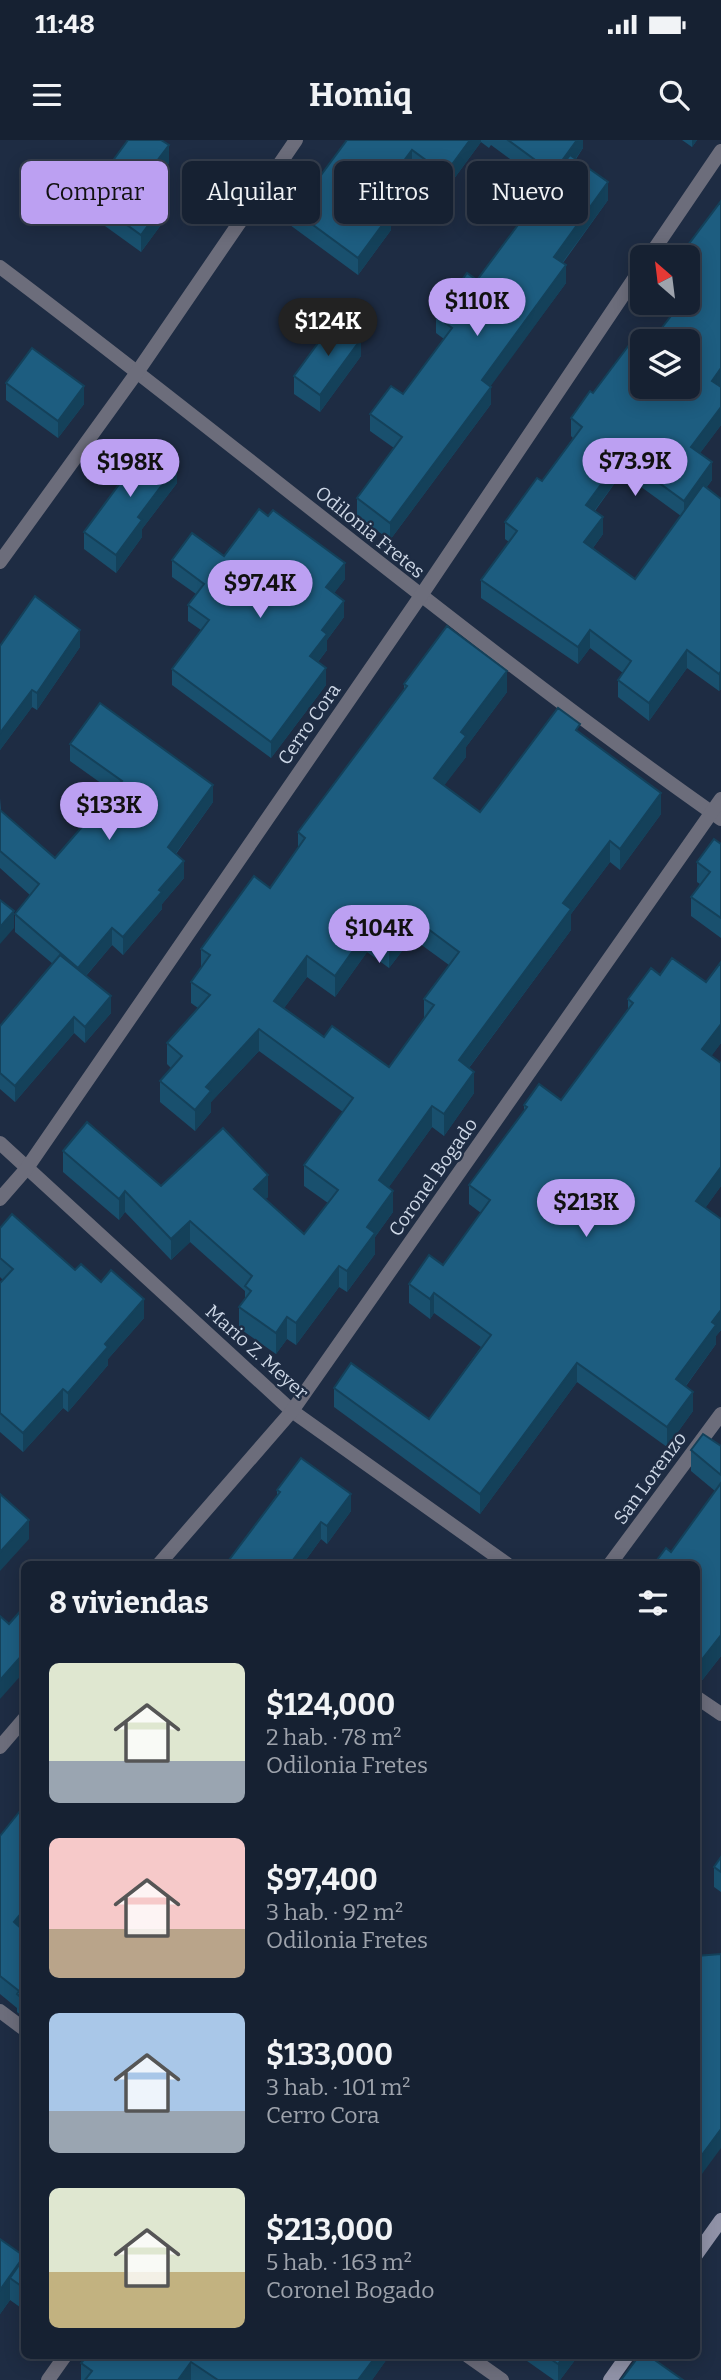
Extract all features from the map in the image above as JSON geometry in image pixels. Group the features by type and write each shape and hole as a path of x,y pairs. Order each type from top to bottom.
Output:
{"street":[{"path":"0,562 138,370 296,140"},
{"path":"657,245 721,150"},
{"name":"Odilonia Fretes","path":"0,267 138,370 420,597 716,816"},
{"name":"Cerro Cora","path":"0,1199 27,1167 420,597 630,285"},
{"name":"Coronel Bogado","path":"162,1561 292,1411 716,816 721,799"},
{"name":"Mario Z. Meyer","path":"0,1143 292,1411 504,1561"},
{"name":"San Lorenzo","path":"612,1561 721,1413"},
{"path":"700,1700 721,1714"},
{"path":"0,1747 21,1722"},
{"path":"0,2011 21,2027"},
{"path":"700,2249 721,2220"},
{"path":"48,2380 63,2359"},
{"path":"472,2359 502,2380"},
{"path":"610,2380 625,2359"}],"building":[{"path":"128,140 161,140 169,145 157,161 113,161"},
{"path":"347,140 470,140 453,163 453,161 427,161 412,150 404,161 334,161 334,224 383,224 358,258 312,224 320,224 320,176"},
{"path":"508,140 577,140 562,161 537,161"},
{"path":"570,155 578,161 566,161"},
{"path":"588,168 608,182 588,210"},
{"path":"721,201 721,368 712,381 721,387 721,407 691,447 712,462 684,501 622,456 586,505 603,517 584,542 635,579 703,485 721,499 721,671 719,674 687,650 649,703 618,680 631,661 590,630 578,647 481,580 517,531 505,522 537,478 542,481 582,427 571,418 630,344 630,399 700,399 700,329 661,329 672,315 700,315 700,245 688,245"},
{"path":"126,224 149,224 141,235"},
{"path":"519,224 578,224 554,257 566,265 482,380 491,387 390,523 357,498 402,437 370,414 391,386 403,394 452,328 436,316 467,273 477,280"},
{"path":"335,320 361,339 320,395 294,376"},
{"path":"32,348 84,386 58,421 6,383"},
{"path":"145,442 177,465 138,517 142,520 116,555 84,532 123,479 119,477"},
{"path":"259,509 268,516 273,510 345,563 326,587 344,601 322,630 327,634 310,656 326,668 271,742 172,669 209,620 188,605 204,584 172,560 192,533 224,556"},
{"path":"35,596 80,630 37,693 32,690 0,733 0,646"},
{"path":"447,626 507,671 461,732 466,736 434,778 480,812 558,708 580,724 576,730 661,793 620,849 610,841 563,903 571,909 459,1060 474,1072 444,1114 432,1106 379,1180 393,1191 367,1227 375,1233 347,1271 339,1266 296,1323 287,1317 276,1333 239,1307 251,1291 245,1286 252,1276 190,1221 171,1239 125,1191 119,1199 63,1151 87,1122 161,1186 223,1128 268,1175 254,1189 304,1234 338,1190 304,1165 353,1098 259,1029 206,1087 211,1091 195,1110 160,1081 182,1056 167,1043 210,995 191,982 210,955 201,949 254,876 270,888 305,838 298,832 407,686 404,684","holes":["412,917 459,952 424,999 434,1005 389,1067 332,1026 324,1037 274,1001 307,956 335,976 367,931 389,947"]},
{"path":"100,703 213,785 168,847 184,861 159,890 162,892 123,937 112,928 78,968 15,914 39,884 0,851 0,810 55,858 122,781 70,744"},
{"path":"714,839 721,844 721,918 691,897 710,872 697,862"},
{"path":"0,900 14,911 0,927"},
{"path":"60,955 111,996 85,1027 74,1017 15,1086 0,1073 0,1026"},
{"path":"672,958 706,982 721,962 721,1024 702,1049 721,1063 721,1167 696,1201 721,1219 721,1310 712,1322 716,1325 676,1379 693,1392 667,1427 577,1363 480,1494 334,1388 351,1363 429,1419 491,1335 434,1293 430,1299 409,1284 429,1255 443,1265 490,1200 469,1185 527,1107 524,1105 539,1084 561,1100 633,1003 628,999 651,968 660,975"},
{"path":"12,1214 75,1270 81,1264 101,1282 111,1270 144,1299 105,1344 108,1347 68,1393 63,1389 23,1433 0,1413 0,1283 13,1269 0,1258 0,1228"},
{"path":"703,1434 721,1446 721,1475 691,1450"},
{"path":"301,1458 351,1494 327,1526 321,1522 292,1561 228,1561 280,1492 277,1490"},
{"path":"721,1483 721,1635 700,1662 700,1561 656,1561 666,1548 671,1552"},
{"path":"0,1494 29,1520 0,1552"},
{"path":"21,1610 21,1656 0,1680 0,1616 9,1624"},
{"path":"21,1810 21,1914 14,1922 21,1928 21,1997 17,1994 19,1991 0,1976 0,1836"},
{"path":"721,1857 721,1872 714,1867"},
{"path":"721,1954 721,2129 700,2158 700,1956"},
{"path":"0,2239 21,2254 21,2260 0,2290"},
{"path":"21,2262 21,2286 10,2278"},
{"path":"84,2359 374,2359 358,2380 218,2380 191,2362 178,2380 85,2380 92,2371 81,2363"},
{"path":"637,2359 653,2359 683,2380 621,2380"}]}
